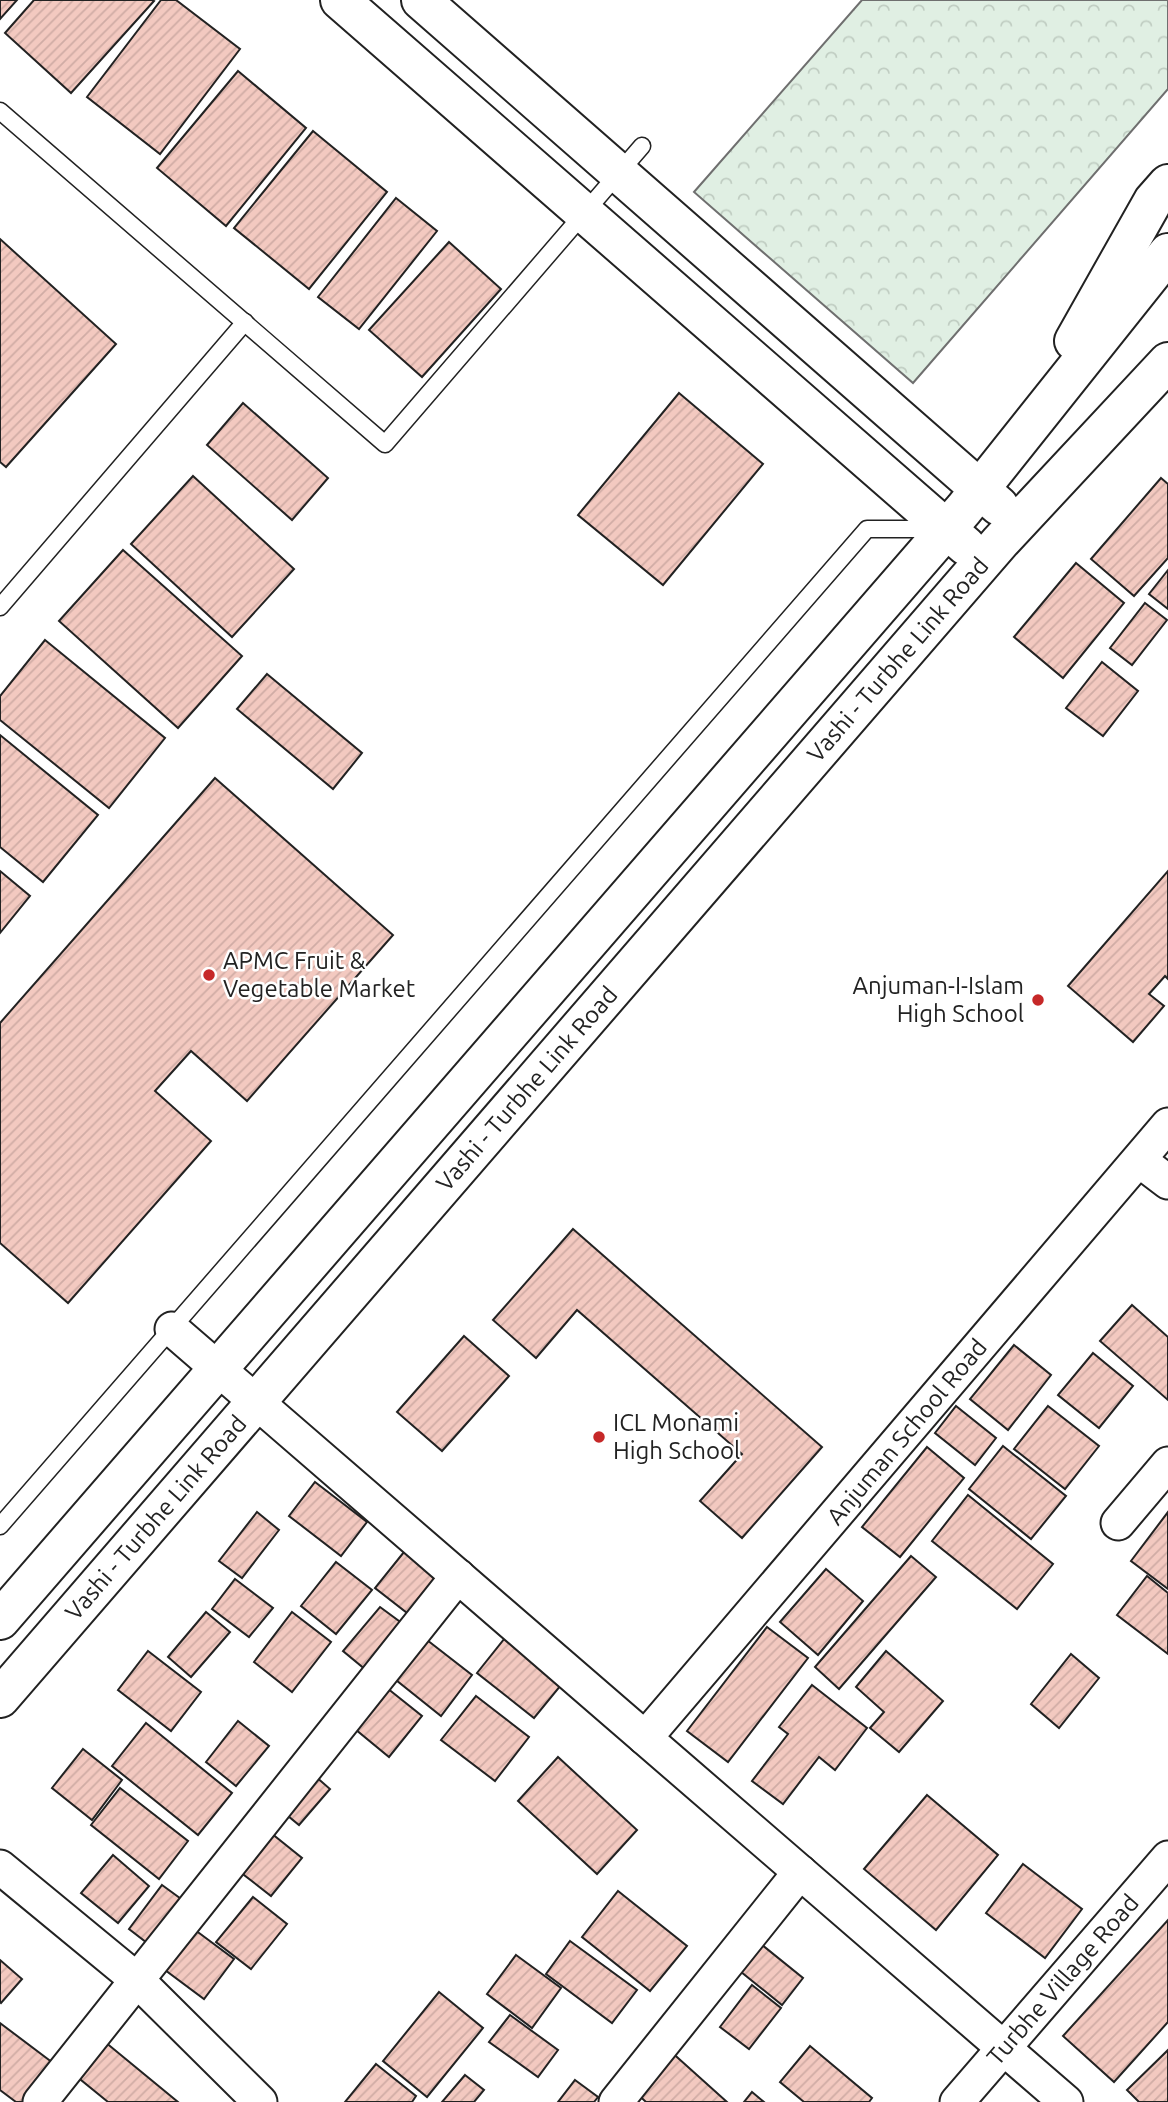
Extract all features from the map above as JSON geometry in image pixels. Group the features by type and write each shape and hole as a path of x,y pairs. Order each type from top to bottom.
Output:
{"main road":[{"path":"340,0 984,561"},
{"path":"421,0 630,160 980,490 1019,522"},
{"path":"1014,446 1153,201 1168,184"},
{"path":"1014,446 1168,253"},
{"path":"1056,482 1168,362"},
{"path":"1056,482 1168,394"},
{"name":"Vashi - Turbhe Link Road","path":"0,1620 947,529 1014,446"},
{"name":"Vashi - Turbhe Link Road","path":"0,1698 984,561 1056,482"}],"street":[{"name":"Anjuman School Road","path":"645,1738 1168,1125"},
{"path":"1139,1160 1168,1182"},
{"path":"172,1329 1066,2102"},
{"path":"1118,1523 1168,1464"},
{"path":"40,2102 458,1576"},
{"name":"Turbhe Village Road","path":"957,2102 1168,1858"},
{"path":"0,1867 136,1979 260,2102"},
{"path":"616,2102 800,1872"}],"lane":[{"path":"0,111 385,444 630,160"},
{"path":"0,607 244,322"},
{"path":"0,1526 867,529 947,529"}],"green space":[{"path":"862,0 1168,0 1168,89 913,383 694,192"}],"building":[{"path":"0,0 17,0 0,19"},
{"path":"34,0 154,1 71,93 5,33"},
{"path":"161,0 176,0 240,49 160,154 87,97"},
{"path":"238,71 306,128 226,226 157,168"},
{"path":"313,131 387,192 309,289 234,228"},
{"path":"396,198 437,231 359,329 318,297"},
{"path":"0,239 116,344 6,467 0,462"},
{"path":"449,242 501,289 422,377 369,330"},
{"path":"679,393 763,464 663,585 578,515"},
{"path":"243,403 328,478 292,520 207,445"},
{"path":"193,476 294,569 232,637 131,544"},
{"path":"1161,478 1168,484 1168,558 1134,596 1091,559"},
{"path":"123,550 242,656 178,728 59,621"},
{"path":"1076,563 1124,603 1063,678 1014,637"},
{"path":"1168,570 1168,609 1149,594"},
{"path":"1145,603 1167,620 1132,665 1110,648"},
{"path":"45,640 165,738 109,808 0,720 0,696"},
{"path":"1102,662 1138,691 1103,736 1066,708"},
{"path":"267,674 362,753 333,789 237,709"},
{"path":"0,735 98,815 43,882 0,847"},
{"path":"215,778 393,935 247,1101 191,1051 155,1091 211,1141 68,1303 0,1243 0,1023"},
{"path":"0,871 30,896 0,933"},
{"path":"1168,871 1168,979 1165,976 1149,994 1164,1006 1133,1042 1068,986"},
{"path":"573,1229 822,1447 742,1538 700,1501 742,1454 577,1310 536,1358 493,1320"},
{"path":"1132,1305 1168,1337 1168,1400 1100,1341"},
{"path":"464,1336 509,1376 442,1451 397,1412"},
{"path":"1014,1345 1051,1375 1008,1430 970,1399"},
{"path":"1093,1353 1133,1386 1099,1428 1058,1395"},
{"path":"956,1406 996,1438 975,1465 935,1433"},
{"path":"1048,1406 1099,1446 1065,1489 1014,1449"},
{"path":"1003,1446 1066,1496 1031,1539 969,1489"},
{"path":"927,1447 964,1478 900,1557 862,1527"},
{"path":"315,1482 367,1522 341,1556 289,1516"},
{"path":"968,1495 1053,1564 1017,1609 932,1541"},
{"path":"257,1512 279,1530 242,1578 219,1561"},
{"path":"1168,1512 1168,1589 1131,1561"},
{"path":"404,1552 440,1580 411,1616 375,1588"},
{"path":"911,1556 936,1577 839,1689 815,1667"},
{"path":"336,1562 372,1590 336,1634 301,1606"},
{"path":"826,1569 863,1601 818,1655 780,1622"},
{"path":"1147,1576 1168,1593 1168,1654 1117,1615"},
{"path":"235,1579 273,1608 249,1637 212,1609"},
{"path":"380,1607 403,1624 366,1670 343,1651"},
{"path":"206,1612 230,1632 191,1677 168,1657"},
{"path":"292,1612 331,1642 292,1692 254,1662"},
{"path":"767,1627 808,1658 728,1762 687,1731"},
{"path":"509,1633 566,1679 534,1718 477,1673"},
{"path":"427,1640 472,1675 441,1716 396,1680"},
{"path":"148,1651 201,1692 171,1731 118,1690"},
{"path":"886,1651 943,1701 899,1752 870,1728 884,1712 856,1687"},
{"path":"1071,1654 1099,1678 1059,1728 1031,1704"},
{"path":"812,1685 867,1728 835,1770 819,1757 783,1804 752,1781 788,1734 779,1727"},
{"path":"387,1688 422,1716 389,1757 355,1729"},
{"path":"476,1696 529,1737 495,1781 441,1740"},
{"path":"238,1721 269,1746 236,1786 206,1762"},
{"path":"146,1723 232,1793 198,1835 112,1766"},
{"path":"83,1749 122,1780 92,1820 52,1788"},
{"path":"558,1757 637,1830 597,1874 518,1801"},
{"path":"307,1769 330,1789 299,1825 276,1806"},
{"path":"120,1788 188,1841 159,1879 91,1825"},
{"path":"927,1795 998,1855 936,1930 864,1869"},
{"path":"266,1829 302,1858 271,1896 235,1868"},
{"path":"113,1855 149,1886 118,1923 81,1893"},
{"path":"1023,1864 1082,1909 1045,1958 986,1913"},
{"path":"162,1885 188,1904 155,1949 129,1929"},
{"path":"618,1891 687,1946 650,1991 582,1937"},
{"path":"253,1897 287,1924 251,1969 216,1942"},
{"path":"1168,1920 1168,2022 1114,2082 1063,2036"},
{"path":"187,1924 234,1959 204,1999 157,1964"},
{"path":"756,1940 803,1978 782,2005 735,1967"},
{"path":"570,1941 637,1990 612,2023 546,1974"},
{"path":"516,1955 561,1988 532,2028 487,1994"},
{"path":"0,1960 22,1979 1,2003 0,2002"},
{"path":"752,1985 781,2008 749,2049 720,2027"},
{"path":"439,1992 483,2028 427,2097 383,2061"},
{"path":"510,2015 558,2050 538,2077 489,2042"},
{"path":"0,2023 57,2066 35,2102 16,2102 0,2090"},
{"path":"99,2037 178,2102 108,2102 70,2071"},
{"path":"810,2046 872,2098 869,2102 804,2102 780,2082"},
{"path":"668,2049 727,2102 646,2102 632,2089"},
{"path":"1168,2050 1168,2102 1139,2102 1127,2090"},
{"path":"376,2064 416,2096 412,2102 345,2102"},
{"path":"465,2075 484,2090 474,2102 442,2102"},
{"path":"575,2080 598,2097 594,2102 558,2102"},
{"path":"752,2092 764,2102 744,2102"}],"place":[{"name":"APMC Fruit & Vegetable Market","path":"209,975"},
{"name":"Anjuman-I-Islam High School","path":"1038,1000"},
{"name":"ICL Monami High School","path":"599,1437"}]}
